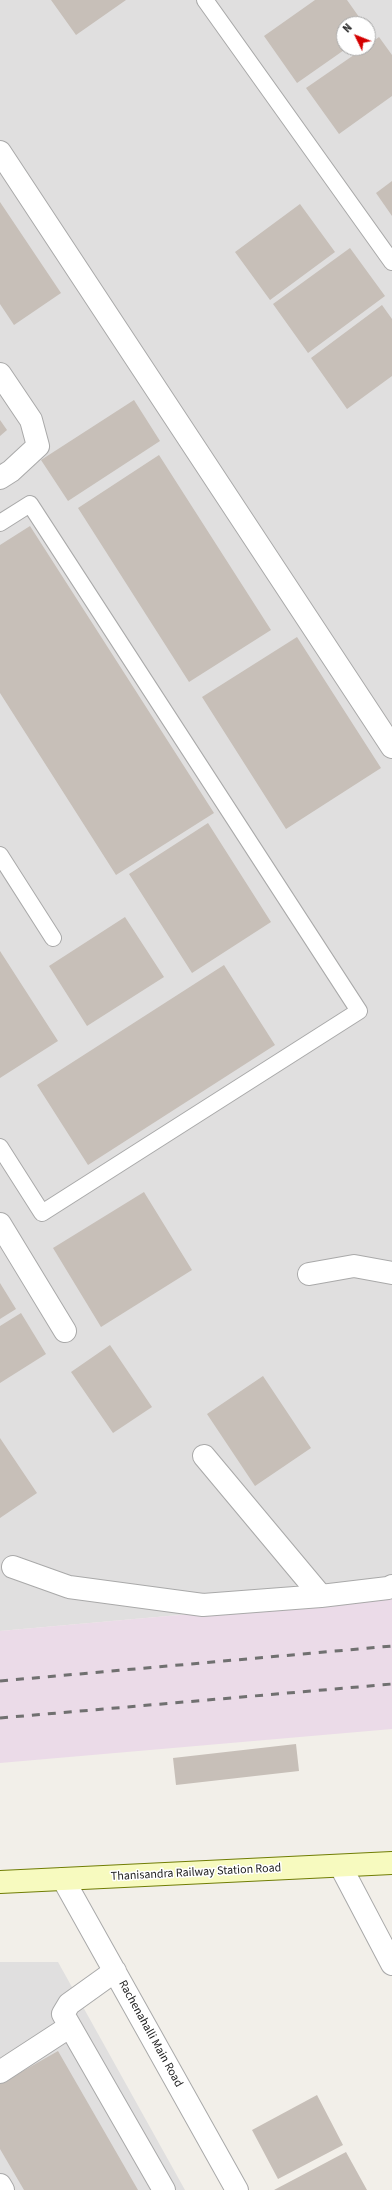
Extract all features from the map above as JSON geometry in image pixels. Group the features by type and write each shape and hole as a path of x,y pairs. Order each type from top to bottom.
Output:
{"street":[{"path":"0,152 392,747"},
{"path":"0,374 32,420 38,446 11,471 0,478"},
{"path":"0,1224 65,1331"},
{"path":"309,1274 354,1266 392,1273"},
{"path":"204,1456 321,1596"},
{"path":"13,1567 69,1587 203,1605 321,1596 388,1588 392,1586"},
{"name":"Thanisandra Railway Station Road","path":"0,1882 341,1867 392,1863"},
{"path":"341,1867 392,1964"},
{"name":"Rachenahalli Main Road","path":"63,1879 238,2190"},
{"path":"115,1971 69,2004 63,2014 69,2027 164,2190"},
{"path":"0,2072 69,2027"},
{"path":"0,2185 3,2190"}],"lane":[{"path":"205,0 392,262"},
{"path":"0,523 30,504 358,1011 42,1213 0,1148"},
{"path":"0,855 53,938"}],"shaded area":[{"path":"0,0 392,0 392,1596 0,1631"},
{"path":"392,1596 392,1729 0,1763 0,1631"},
{"path":"0,1962 58,1962 185,2190 0,2190"}],"building":[{"path":"51,0 126,0 76,35"},
{"path":"315,0 347,0 358,16 336,16 336,56 297,83 264,36"},
{"path":"379,37 392,55 392,96 339,134 306,88 352,56 376,56 376,39"},
{"path":"392,181 392,216 376,193"},
{"path":"0,202 61,293 14,325 0,304"},
{"path":"300,204 335,252 270,300 235,252"},
{"path":"350,248 385,296 308,353 273,304"},
{"path":"382,305 392,319 392,376 347,409 311,358"},
{"path":"134,400 160,441 68,501 41,460"},
{"path":"0,420 7,430 0,436"},
{"path":"159,455 271,630 189,682 78,508"},
{"path":"30,526 214,813 116,875 0,693 0,545"},
{"path":"297,637 381,768 286,829 202,697"},
{"path":"208,823 271,922 192,973 129,874"},
{"path":"125,917 164,977 87,1026 49,966"},
{"path":"0,951 58,1041 0,1078"},
{"path":"224,965 275,1045 88,1165 37,1085"},
{"path":"144,1192 192,1270 101,1327 53,1248"},
{"path":"0,1283 16,1309 0,1319"},
{"path":"21,1313 46,1354 0,1383 0,1326"},
{"path":"110,1345 152,1407 113,1433 71,1372"},
{"path":"263,1376 311,1448 255,1486 207,1414"},
{"path":"0,1438 37,1493 0,1518"},
{"path":"296,1744 299,1771 176,1785 173,1758"},
{"path":"58,2051 138,2190 24,2190 0,2149 0,2084"},
{"path":"317,2095 343,2145 278,2179 252,2130"},
{"path":"346,2152 367,2190 274,2190"}],"railway":[{"path":"0,1681 392,1646"},
{"path":"0,1718 392,1684"}]}
